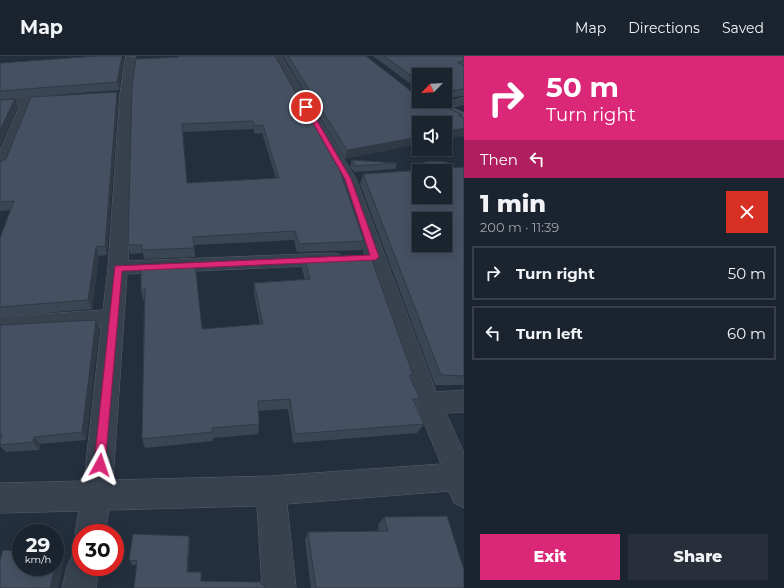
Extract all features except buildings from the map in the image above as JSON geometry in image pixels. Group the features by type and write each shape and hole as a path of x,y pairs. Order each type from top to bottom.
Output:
{"main road":[{"path":"440,108 464,118"}],"street":[{"path":"0,498 97,494 271,491 462,484 429,403 362,258 356,178 276,56"},
{"path":"92,524 97,494 118,268 118,95 129,57"},
{"path":"0,103 73,98"},
{"path":"0,167 28,101"},
{"path":"118,268 362,258"},
{"path":"0,325 113,318"},
{"path":"429,403 464,400"},
{"path":"271,491 278,588"},
{"path":"79,588 81,576"}],"lane":[{"path":"452,104 464,101"}],"route":[{"path":"100,465 118,268 375,257 348,179 306,107"}]}
